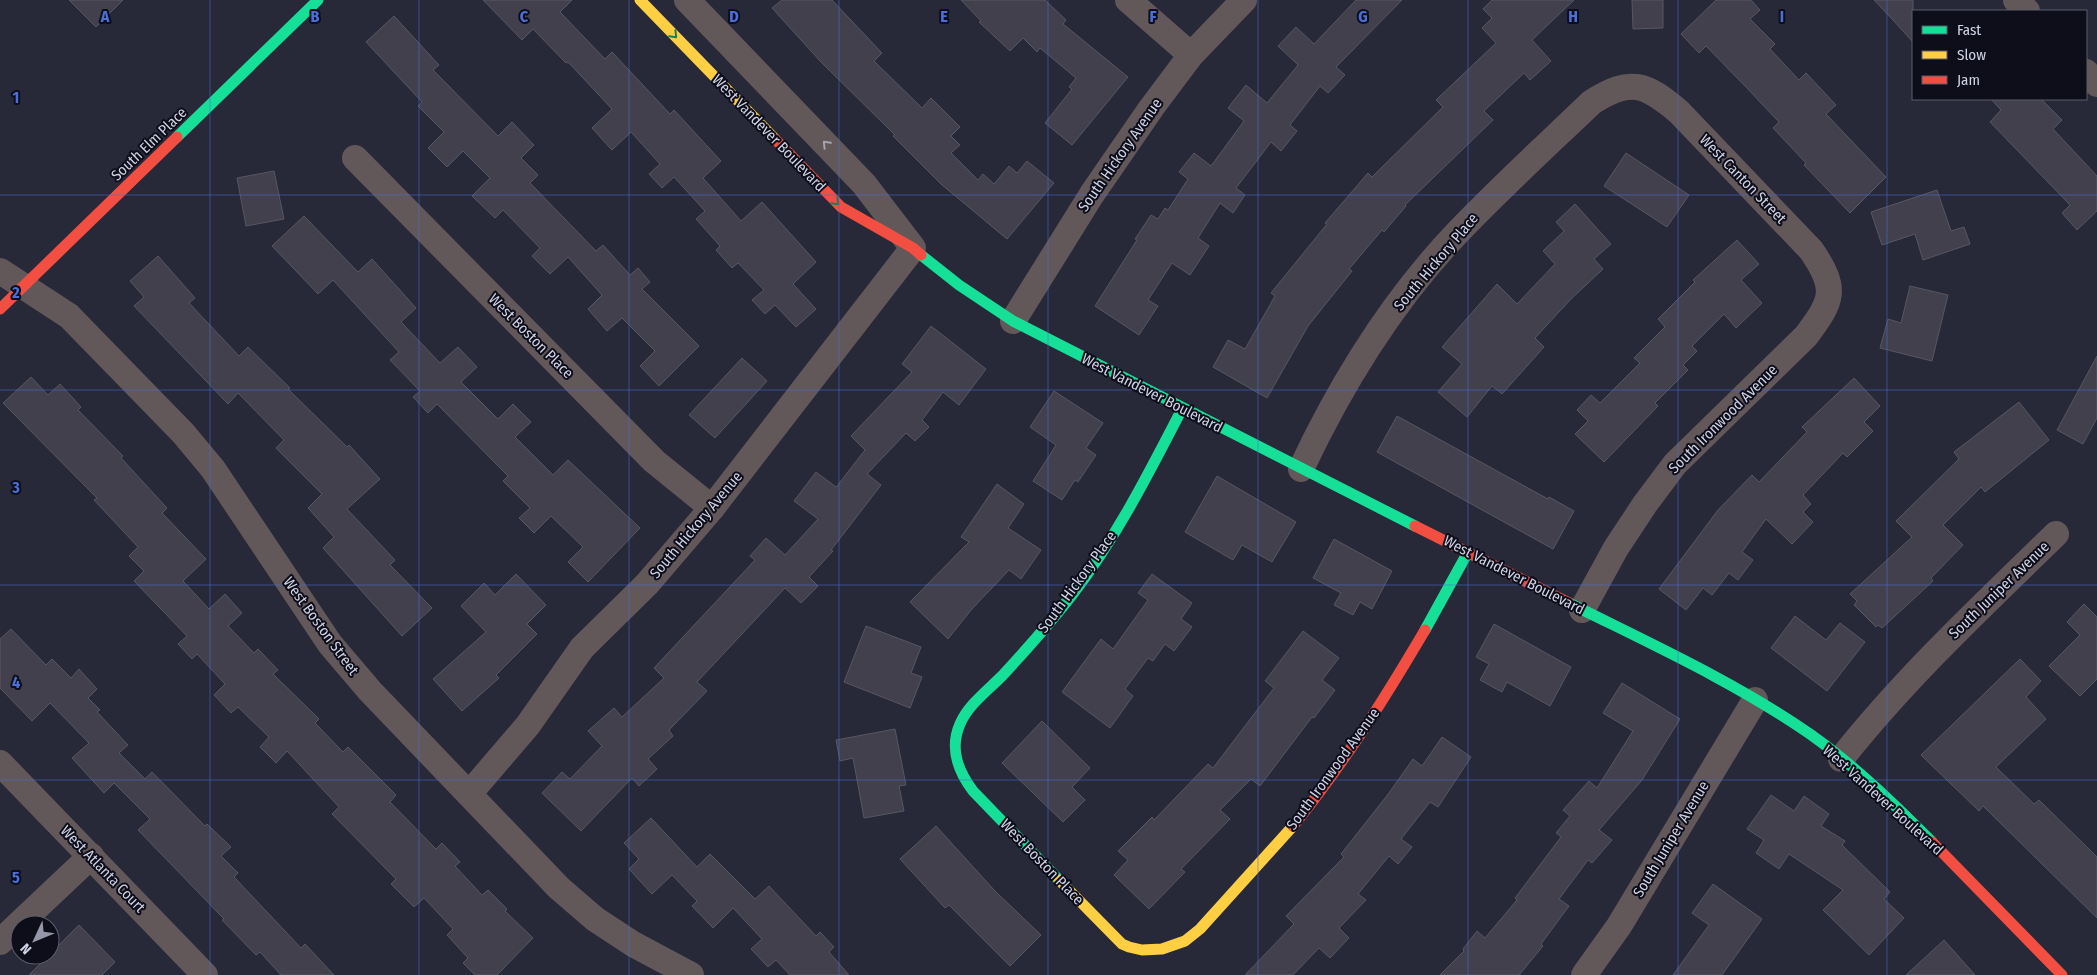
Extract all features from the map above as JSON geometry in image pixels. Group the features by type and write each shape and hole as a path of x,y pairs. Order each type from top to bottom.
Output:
{"street":[{"name":"South Elm Place","path":"0,309 318,0"},
{"name":"West Vandever Boulevard","path":"640,0 841,207 913,248 959,286 1013,321 1182,409 1708,672 1755,700 1841,759 1944,854 2062,975"},
{"name":"West Vandever Boulevard","path":"688,0 864,184 913,248"},
{"path":"1128,0 1191,55"},
{"name":"South Hickory Avenue","path":"1013,321 1092,194 1191,55 1244,0"},
{"path":"2016,0 2026,10"},
{"path":"2087,73 2097,84"},
{"name":"South Hickory Place","path":"1301,469 1317,434 1347,381 1379,332 1415,281 1457,232 1592,102 1609,92 1626,87 1643,87"},
{"name":"West Canton Street","path":"1643,87 1658,95 1679,112 1811,250 1825,270 1829,282"},
{"name":"West Boston Place","path":"354,158 654,461 712,508"},
{"name":"South Hickory Avenue","path":"469,794 528,725 582,648 647,584 712,508 913,248"},
{"name":"West Boston Street","path":"0,271 69,316 183,433 213,470 330,644 370,691 559,888 595,919 632,944 692,975"},
{"name":"South Ironwood Avenue","path":"1582,610 1616,548 1645,504 1675,464 1806,336 1818,320 1828,301 1829,282"},
{"name":"South Hickory Place","path":"954,742 957,727 965,714 1027,650 1102,553 1139,493 1182,409"},
{"name":"South Juniper Avenue","path":"1841,759 1869,724 1923,664 2056,534"},
{"name":"South Ironwood Avenue","path":"1159,950 1176,945 1195,934 1301,817 1383,698 1424,632 1468,552"},
{"name":"South Juniper Avenue","path":"1584,975 1619,926 1755,700"},
{"name":"West Boston Place","path":"954,742 955,760 963,779 1110,933 1122,944 1135,950 1147,952 1159,950"},
{"name":"West Atlanta Court","path":"0,763 205,975"},
{"path":"0,942 91,856"}],"building":[{"path":"69,0 123,0 96,27"},
{"path":"483,0 572,0 560,12 605,59 612,52 670,114 674,110 721,161 703,178 741,221 762,202 816,262 793,284 816,309 796,327 775,305 765,314 752,300 764,290 738,263 732,268 716,250 720,246 696,219 705,211 674,177 662,188 649,174 660,164 631,132 612,150 592,128 612,109 568,62 566,63 533,29 522,40"},
{"path":"782,0 832,0 882,53 874,61 922,108 931,98 960,127 951,136 960,145 951,153 978,180 983,174 994,184 1009,166 1017,173 1027,161 1054,183 1007,239 941,184 893,136 895,135 821,62 772,8"},
{"path":"961,0 1045,0 1066,20 1063,24 1128,77 1072,145 1045,123 1072,89 1069,87 1076,78 1040,48 1037,52 1023,38 1010,51 979,22 981,21"},
{"path":"1356,0 1402,0 1336,67 1345,75 1328,93 1320,86 1290,125 1297,131 1281,151 1271,142 1236,188 1245,195 1233,213 1220,203 1198,238 1209,246 1190,275 1172,263 1148,300 1158,306 1139,335 1095,306 1151,215 1158,219 1165,208 1168,210 1188,179 1179,172 1194,153 1211,166 1244,121 1228,108 1246,85 1267,103 1298,65 1278,46 1296,27 1314,44"},
{"path":"1492,0 1574,0 1532,40 1551,61 1530,80 1524,73 1484,111 1493,120 1405,205 1384,232 1382,230 1349,269 1352,271 1308,326 1267,398 1213,367 1228,340 1245,349 1275,296 1271,293 1327,224 1325,223 1368,173 1372,177 1443,107 1436,100 1496,43 1482,28 1492,18 1483,9"},
{"path":"1632,0 1663,0 1663,28 1633,29"},
{"path":"1716,0 1751,0 1760,10 1750,19 1775,44 1770,49 1799,80 1806,73 1836,105 1826,114 1886,177 1850,213 1804,165 1806,163 1773,128 1779,122 1706,46 1699,53 1681,34"},
{"path":"1874,0 1913,0 1912,41"},
{"path":"394,16 439,65 433,70 498,136 512,122 534,145 521,158 538,175 530,183 596,251 603,245 630,275 638,268 650,282 642,289 699,346 659,386 640,366 655,351 622,318 607,331 588,309 602,295 568,257 550,274 532,256 540,248 503,210 495,218 472,196 490,178 463,151 447,167 428,148 444,132 418,106 422,102 366,42"},
{"path":"1992,100 2042,100 2062,120 2053,129 2097,176 2097,211 2077,230 2062,213 2070,205 1990,122 2001,110"},
{"path":"1626,153 1689,195 1667,227 1604,186"},
{"path":"274,171 284,219 246,226 237,178"},
{"path":"1937,190 1951,231 1964,227 1970,244 1923,260 1915,234 1882,245 1871,212"},
{"path":"1575,204 1611,244 1594,259 1603,269 1571,299 1535,338 1544,347 1502,394 1492,386 1467,417 1438,392 1462,364 1442,347 1497,284 1517,304 1555,264 1543,251 1564,231 1556,222"},
{"path":"304,216 358,272 372,259 416,308 401,322 440,363 458,347 477,367 461,382 498,419 513,404 531,422 515,437 553,475 568,460 640,528 588,582 568,562 583,547 551,516 534,533 519,518 530,508 503,481 508,476 437,404 428,413 413,397 420,391 390,360 399,352 333,280 318,294 272,246"},
{"path":"1737,240 1759,264 1741,280 1762,303 1736,328 1724,314 1692,346 1697,351 1683,365 1688,370 1655,403 1658,406 1604,462 1575,434 1588,421 1577,410 1591,395 1600,403 1640,363 1634,358 1665,327 1658,319 1695,282 1693,280"},
{"path":"158,256 195,298 189,303 239,356 248,347 347,447 349,445 380,479 347,509 395,560 390,565 432,608 402,636 323,548 334,537 308,508 322,494 276,448 284,440 238,393 228,404 134,306 144,297 130,281"},
{"path":"1910,286 1948,295 1932,361 1880,348 1888,319 1901,323"},
{"path":"931,326 986,369 959,405 943,392 922,420 929,427 915,441 906,433 867,474 881,485 831,550 833,551 809,577 818,586 801,603 785,588 697,682 707,691 669,730 673,736 648,759 657,769 639,786 632,778 581,831 542,793 562,772 570,779 602,746 588,731 614,708 622,717 664,678 654,668 755,560 750,556 766,538 785,555 818,519 794,501 816,472 837,486 865,450 851,436 912,372 902,364"},
{"path":"2097,356 2097,418 2083,444 2057,430"},
{"path":"742,358 767,381 715,438 689,415"},
{"path":"31,377 48,395 60,384 81,407 78,410 123,456 121,458 167,508 162,513 206,559 183,581 209,609 225,594 242,613 228,626 254,653 258,649 278,670 273,674 319,719 315,723 343,752 348,747 396,795 390,802 436,849 442,843 460,862 455,866 482,895 488,890 507,909 505,911 533,938 497,975 475,975 463,963 468,958 447,935 453,929 424,898 414,907 391,884 396,879 332,814 339,807 287,751 276,763 260,747 269,737 238,707 231,713 214,695 225,684 197,654 192,659 178,644 187,636 134,581 144,571 129,556 138,547 94,500 97,498 3,403"},
{"path":"1854,378 1880,406 1864,422 1873,431 1847,457 1843,453 1803,495 1811,504 1803,512 1813,522 1792,544 1766,519 1742,552 1753,560 1738,580 1729,573 1712,595 1703,588 1686,610 1659,589 1718,510 1752,475 1759,482 1807,432 1802,427"},
{"path":"1054,391 1103,423 1086,448 1096,455 1078,482 1075,480 1062,500 1033,481 1056,445 1030,427"},
{"path":"2019,402 2049,440 1985,492 1981,487 1943,525 1963,545 1931,578 1933,581 1882,628 1878,625 1876,627 1854,605 1857,601 1850,594 1912,537 1896,521 1959,459 1954,452"},
{"path":"1397,416 1548,499 1549,497 1574,511 1553,549 1377,452"},
{"path":"1217,476 1296,522 1272,562 1242,545 1233,560 1185,532"},
{"path":"997,484 1024,504 1008,528 1041,550 1021,579 1009,570 971,610 948,639 910,602 969,542 961,537"},
{"path":"1334,539 1392,571 1372,609 1360,602 1353,615 1334,605 1341,593 1313,578"},
{"path":"516,574 546,605 527,624 537,634 496,675 499,678 462,711 433,679 486,632 461,606 484,583 495,595"},
{"path":"1152,574 1192,603 1181,619 1192,627 1174,651 1165,644 1153,661 1148,658 1125,689 1133,696 1110,728 1062,692 1101,639 1113,649 1148,600 1138,593"},
{"path":"2084,604 2097,617 2097,679 2080,696 2049,666 2080,635 2067,622"},
{"path":"1795,616 1826,640 1840,623 1865,642 1827,691 1771,648"},
{"path":"1494,624 1571,667 1550,706 1507,682 1502,692 1480,680 1489,664 1476,657"},
{"path":"866,626 921,647 911,673 922,677 910,708 844,682"},
{"path":"11,629 46,665 52,659 71,678 79,669 97,689 88,698 100,710 97,712 128,745 119,753 145,779 152,772 205,826 207,824 231,847 221,856 238,873 234,877 301,948 305,944 334,975 281,975 260,952 256,955 138,830 150,819 114,783 104,793 72,758 89,743 50,703 32,721 0,688 0,639"},
{"path":"1303,631 1339,658 1322,680 1335,690 1314,718 1312,717 1260,786 1251,779 1220,810 1230,819 1181,869 1185,872 1149,909 1114,875 1128,860 1118,851 1152,817 1154,820 1208,764 1213,768 1274,688 1265,681"},
{"path":"2020,659 2041,681 2026,697 2046,719 1996,767 2034,804 2039,800 2097,857 2097,918 1983,806 1979,811 1921,755"},
{"path":"1622,683 1680,719 1642,780 1599,830 1612,840 1592,863 1588,860 1559,899 1569,906 1541,944 1543,946 1519,975 1440,975 1464,951 1463,949 1477,931 1485,938 1517,900 1515,898 1561,837 1556,833 1570,816 1563,810 1589,781 1597,788 1633,731 1603,713"},
{"path":"1042,721 1090,768 1072,787 1085,800 1063,822 1002,763"},
{"path":"895,729 906,785 899,786 904,811 864,818 853,758 840,761 836,740"},
{"path":"1442,737 1471,757 1438,807 1430,802 1401,839 1412,847 1398,864 1389,856 1358,894 1366,900 1339,928 1349,938 1330,958 1319,948 1293,975 1245,975 1294,924 1286,916 1344,857 1341,854 1413,759 1422,766"},
{"path":"1771,795 1794,811 1804,796 1829,814 1821,826 1845,841 1842,845 1890,892 1884,899 1904,918 1869,955 1823,910 1843,890 1789,854 1779,869 1756,853 1764,840 1747,829"},
{"path":"651,818 697,867 710,854 755,899 769,886 816,936 820,932 834,947 829,952 849,975 790,975 776,960 768,967 751,949 762,939 733,908 713,928 692,906 697,901 672,875 652,894 629,869 639,859 624,843"},
{"path":"936,826 995,891 1041,935 1010,966 949,905 945,908 900,859"},
{"path":"1713,884 1762,919 1722,975 1673,975 1709,925 1692,913"},
{"path":"79,925 115,962 102,975 29,975 39,965 60,965 60,944"},
{"path":"1944,940 1975,975 1906,975"}],"traffic: fast":[{"path":"177,137 318,0"},
{"path":"921,255 959,285 1013,321 1415,526"},
{"path":"1059,880 973,791 959,768 955,751 957,733 960,724 973,704 1002,676 1038,636 1088,573 1131,505 1182,409"},
{"path":"1425,630 1468,552"},
{"path":"1569,603 1692,664 1752,697 1810,734 1858,772 1932,842"}],"traffic: slow":[{"path":"640,0 775,139"},
{"path":"1059,880 1122,944 1142,950 1162,949 1185,941 1200,929 1293,826"}],"traffic: jam":[{"path":"0,309 177,137"},
{"path":"775,139 841,207 913,248 921,255"},
{"path":"1415,526 1569,603"},
{"path":"1293,826 1363,731 1425,630"},
{"path":"1932,842 2062,975"}]}
